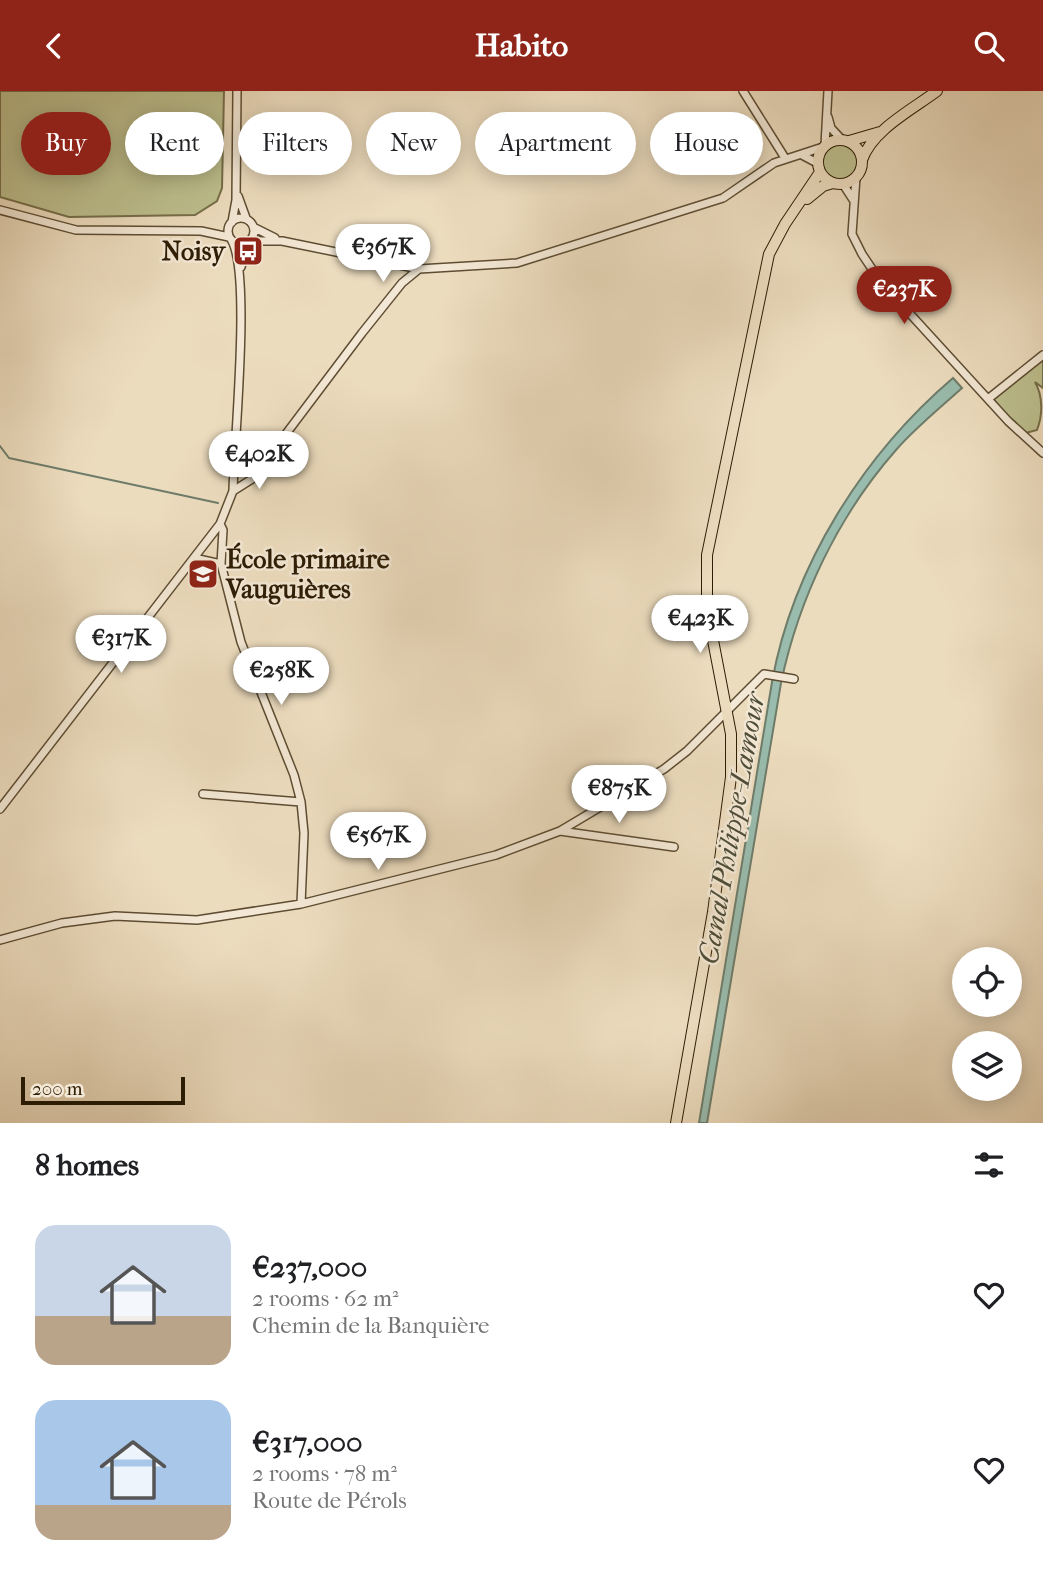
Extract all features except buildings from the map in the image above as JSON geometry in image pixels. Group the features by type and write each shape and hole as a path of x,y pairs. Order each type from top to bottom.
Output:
{"main road":[{"path":"796,209 823,186 856,177 868,148 890,126 937,91"},
{"path":"676,1123 729,803 732,751 727,709 707,609 707,555 764,272 776,239 819,168 824,146 845,140 863,139 890,126"},
{"path":"845,140 858,149 862,160"},
{"path":"819,168 838,184"}],"street":[{"path":"237,91 236,185 231,239 240,271"},
{"path":"743,91 785,158"},
{"path":"0,210 76,230 201,231 240,244 282,241 419,269 517,263 723,198 785,158 824,146 828,91"},
{"path":"826,103 831,128 845,140"},
{"path":"798,155 807,156 819,168"},
{"path":"856,177 855,241 880,281 1008,421 1043,453"},
{"path":"838,184 851,193 854,209"},
{"path":"236,185 246,218 255,228 282,241"},
{"path":"201,231 246,218"},
{"path":"0,809 220,523 233,491 240,271 255,228"},
{"path":"233,491 246,486 261,463 402,283 419,269"},
{"path":"988,398 1043,355"},
{"path":"233,467 251,470 261,463"},
{"path":"220,523 223,530 221,564 248,666 278,733 301,802 304,833 301,904"},
{"path":"194,558 221,564"},
{"path":"0,940 62,923 115,916 197,919 301,904 483,858 560,831 664,769 687,751 754,680 771,673 790,678"},
{"path":"203,794 301,802"},
{"path":"560,831 674,847"}],"green space":[{"path":"0,91 224,91 224,112 125,112 125,175 222,175 222,188 217,201 195,215 69,217 0,197"},
{"path":"840,144 852,150 858,162 852,174 840,180 828,174 822,162 828,150"},
{"path":"1043,357 1043,388 1035,382 1041,399 1039,424 1037,430 1022,434 993,399"}],"shaded area":[{"path":"953,378 962,388 903,442 856,502 824,559 798,620 781,683 707,1123 699,1123 772,682 782,638 815,554 837,515 890,441"}],"waterway":[{"path":"0,446 9,458 218,503"}],"place":[{"name":"Noisy","path":"248,251"},
{"name":"École primaire Vauguières","path":"203,574"}],"water label":[{"name":"Canal Philippe-Lamour","path":"731,828"}]}
